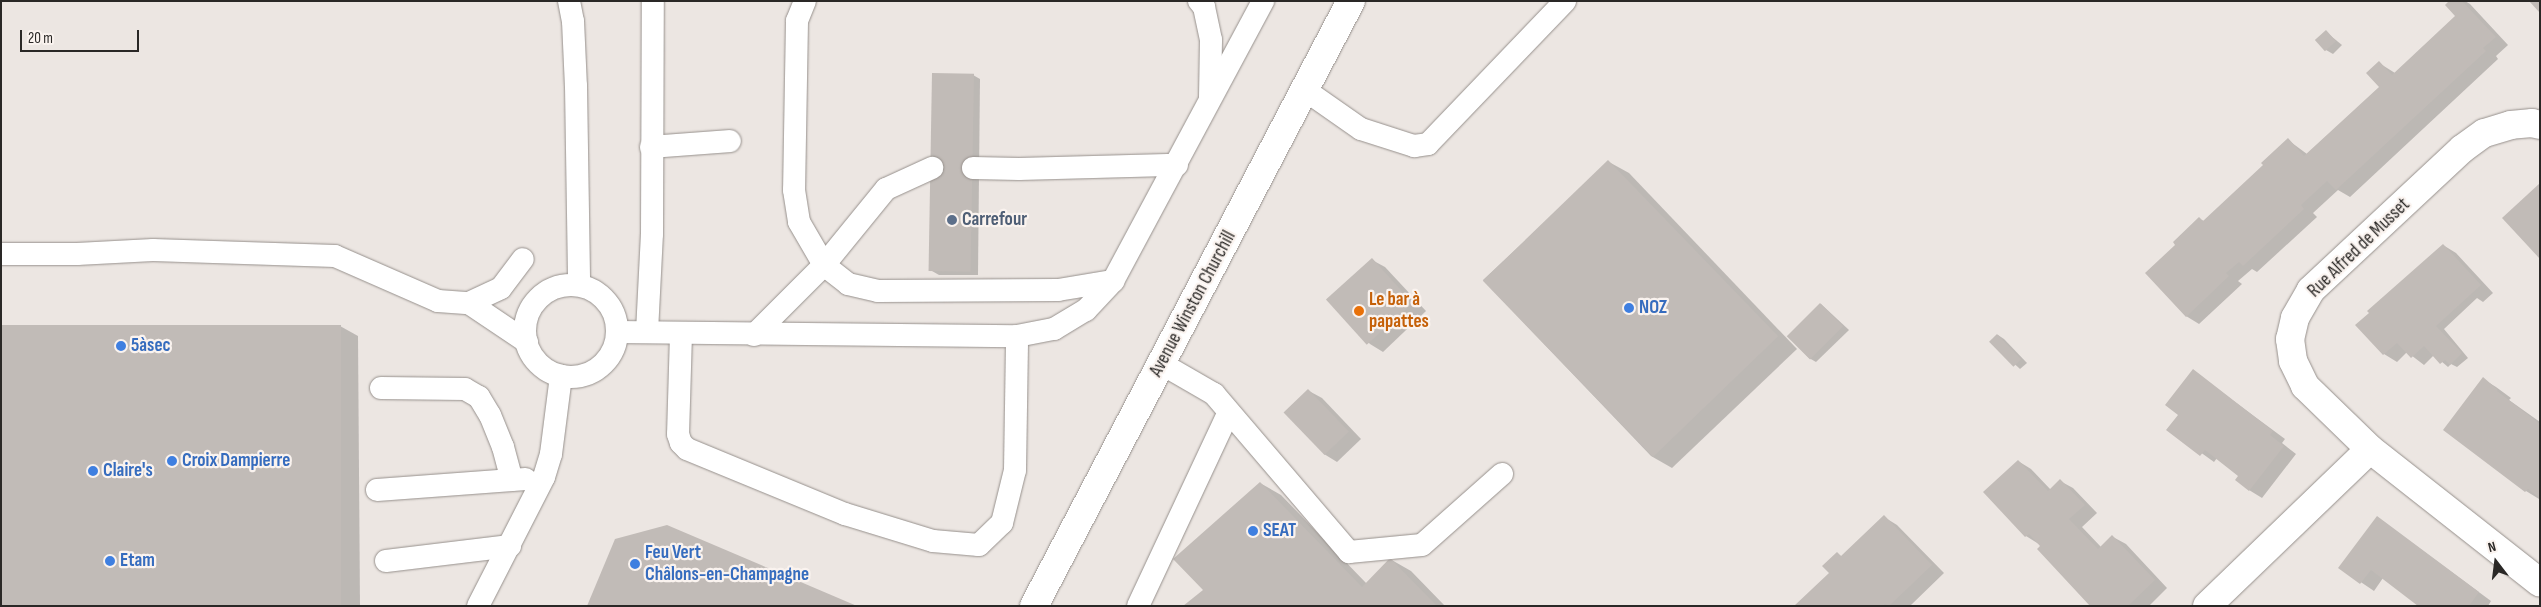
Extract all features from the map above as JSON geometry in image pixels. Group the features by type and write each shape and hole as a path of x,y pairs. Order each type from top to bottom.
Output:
{"street":[{"name":"Avenue Winston Churchill","path":"1034,606 1352,1"},
{"name":"Rue Alfred de Musset","path":"2540,125 2532,123 2510,125 2484,133 2462,149 2312,290 2295,318 2290,339 2293,362 2305,386 2370,449 2540,583"},
{"path":"2207,606 2370,449"}],"lane":[{"path":"569,1 573,21 576,86 579,285"},
{"path":"647,332 652,234 653,1"},
{"path":"805,1 797,21 794,190 799,222 824,265 848,284 878,291 1058,290 1113,281"},
{"path":"1199,1 1204,7 1211,40 1209,103"},
{"path":"617,332 754,335 1017,336 1054,328 1086,310 1113,281 1177,165 1262,1"},
{"path":"1305,90 1362,130 1414,146 1428,144 1565,1"},
{"path":"651,147 730,141"},
{"path":"973,168 1019,169 1177,165"},
{"path":"754,335 824,265 886,189 932,168"},
{"path":"1,254 77,254 153,250 335,256 438,301 469,302 501,288 523,259"},
{"path":"564,285 579,285 602,297 611,307 617,332 609,358 588,374 561,376 539,364 526,342 528,319 538,300 550,290 564,285"},
{"path":"469,302 526,342"},
{"path":"681,334 678,434 681,443 687,449 845,514 933,541 979,545 1002,523 1015,470 1017,336"},
{"path":"1162,364 1214,394 1349,552 1422,545 1502,474"},
{"path":"478,606 544,477 551,454 561,376"},
{"path":"381,388 465,390 479,397 503,447 512,480"},
{"path":"1138,606 1230,412"},
{"path":"377,490 544,477"},
{"path":"386,561 510,546"}],"building":[{"path":"2449,1 2462,1 2496,37 2483,48 2486,51 2336,190 2327,181 2301,205 2304,209 2243,266 2239,262 2226,273 2229,276 2186,317 2145,273 2175,245 2173,242 2199,217 2203,221 2263,165 2261,163 2288,138 2304,156 2379,87 2366,73 2379,61 2392,75 2455,16 2445,5"},
{"path":"2529,1 2540,1 2540,13"},
{"path":"2326,30 2336,41 2325,51 2315,40"},
{"name":"Carrefour","path":"932,73 974,74 971,272 929,271"},
{"name":"NOZ","path":"1608,160 1778,336 1653,457 1483,281"},
{"path":"2540,183 2540,259 2502,218"},
{"path":"2443,244 2481,285 2436,326 2462,353 2450,365 2445,360 2440,364 2424,346 2411,358 2397,343 2383,355 2355,325 2369,313 2367,311"},
{"path":"1372,258 1413,303 1367,345 1326,299"},
{"path":"1820,303 1843,326 1810,360 1787,336"},
{"name":"Croix Dampierre","path":"1,325 341,325 341,606 1,606"},
{"path":"1997,334 2021,359 2013,367 1989,342"},
{"path":"2193,369 2273,431 2270,435 2284,446 2249,491 2235,480 2238,476 2205,450 2200,456 2166,430 2178,415 2165,405"},
{"path":"2483,377 2497,391 2540,424 2540,498 2528,489 2525,492 2443,430"},
{"path":"1308,389 1349,431 1325,455 1284,413"},
{"path":"2018,460 2048,491 2060,479 2085,505 2069,519 2098,549 2112,535 2155,580 2128,606 2090,606 2037,549 2040,546 2029,534 2025,537 1983,492"},
{"path":"1260,482 1362,587 1390,558 1437,606 1183,606 1203,590 1173,559"},
{"path":"1884,515 1932,565 1889,606 1885,604 1883,606 1794,606 1829,573 1822,566 1837,552 1841,556"},
{"path":"2377,516 2479,592 2469,606 2418,606 2371,570 2360,584 2338,568"},
{"path":"667,525 857,606 587,606 615,539"}],"place":[{"name":"Carrefour","path":"952,220"},
{"name":"NOZ","path":"1629,308"},
{"name":"Le bar à papattes","path":"1359,311"},
{"name":"5àsec","path":"121,346"},
{"name":"Croix Dampierre","path":"172,461"},
{"name":"Claire's","path":"93,471"},
{"name":"SEAT","path":"1253,531"},
{"name":"Etam","path":"110,561"},
{"name":"Feu Vert Châlons-en-Champagne","path":"635,564"}]}
